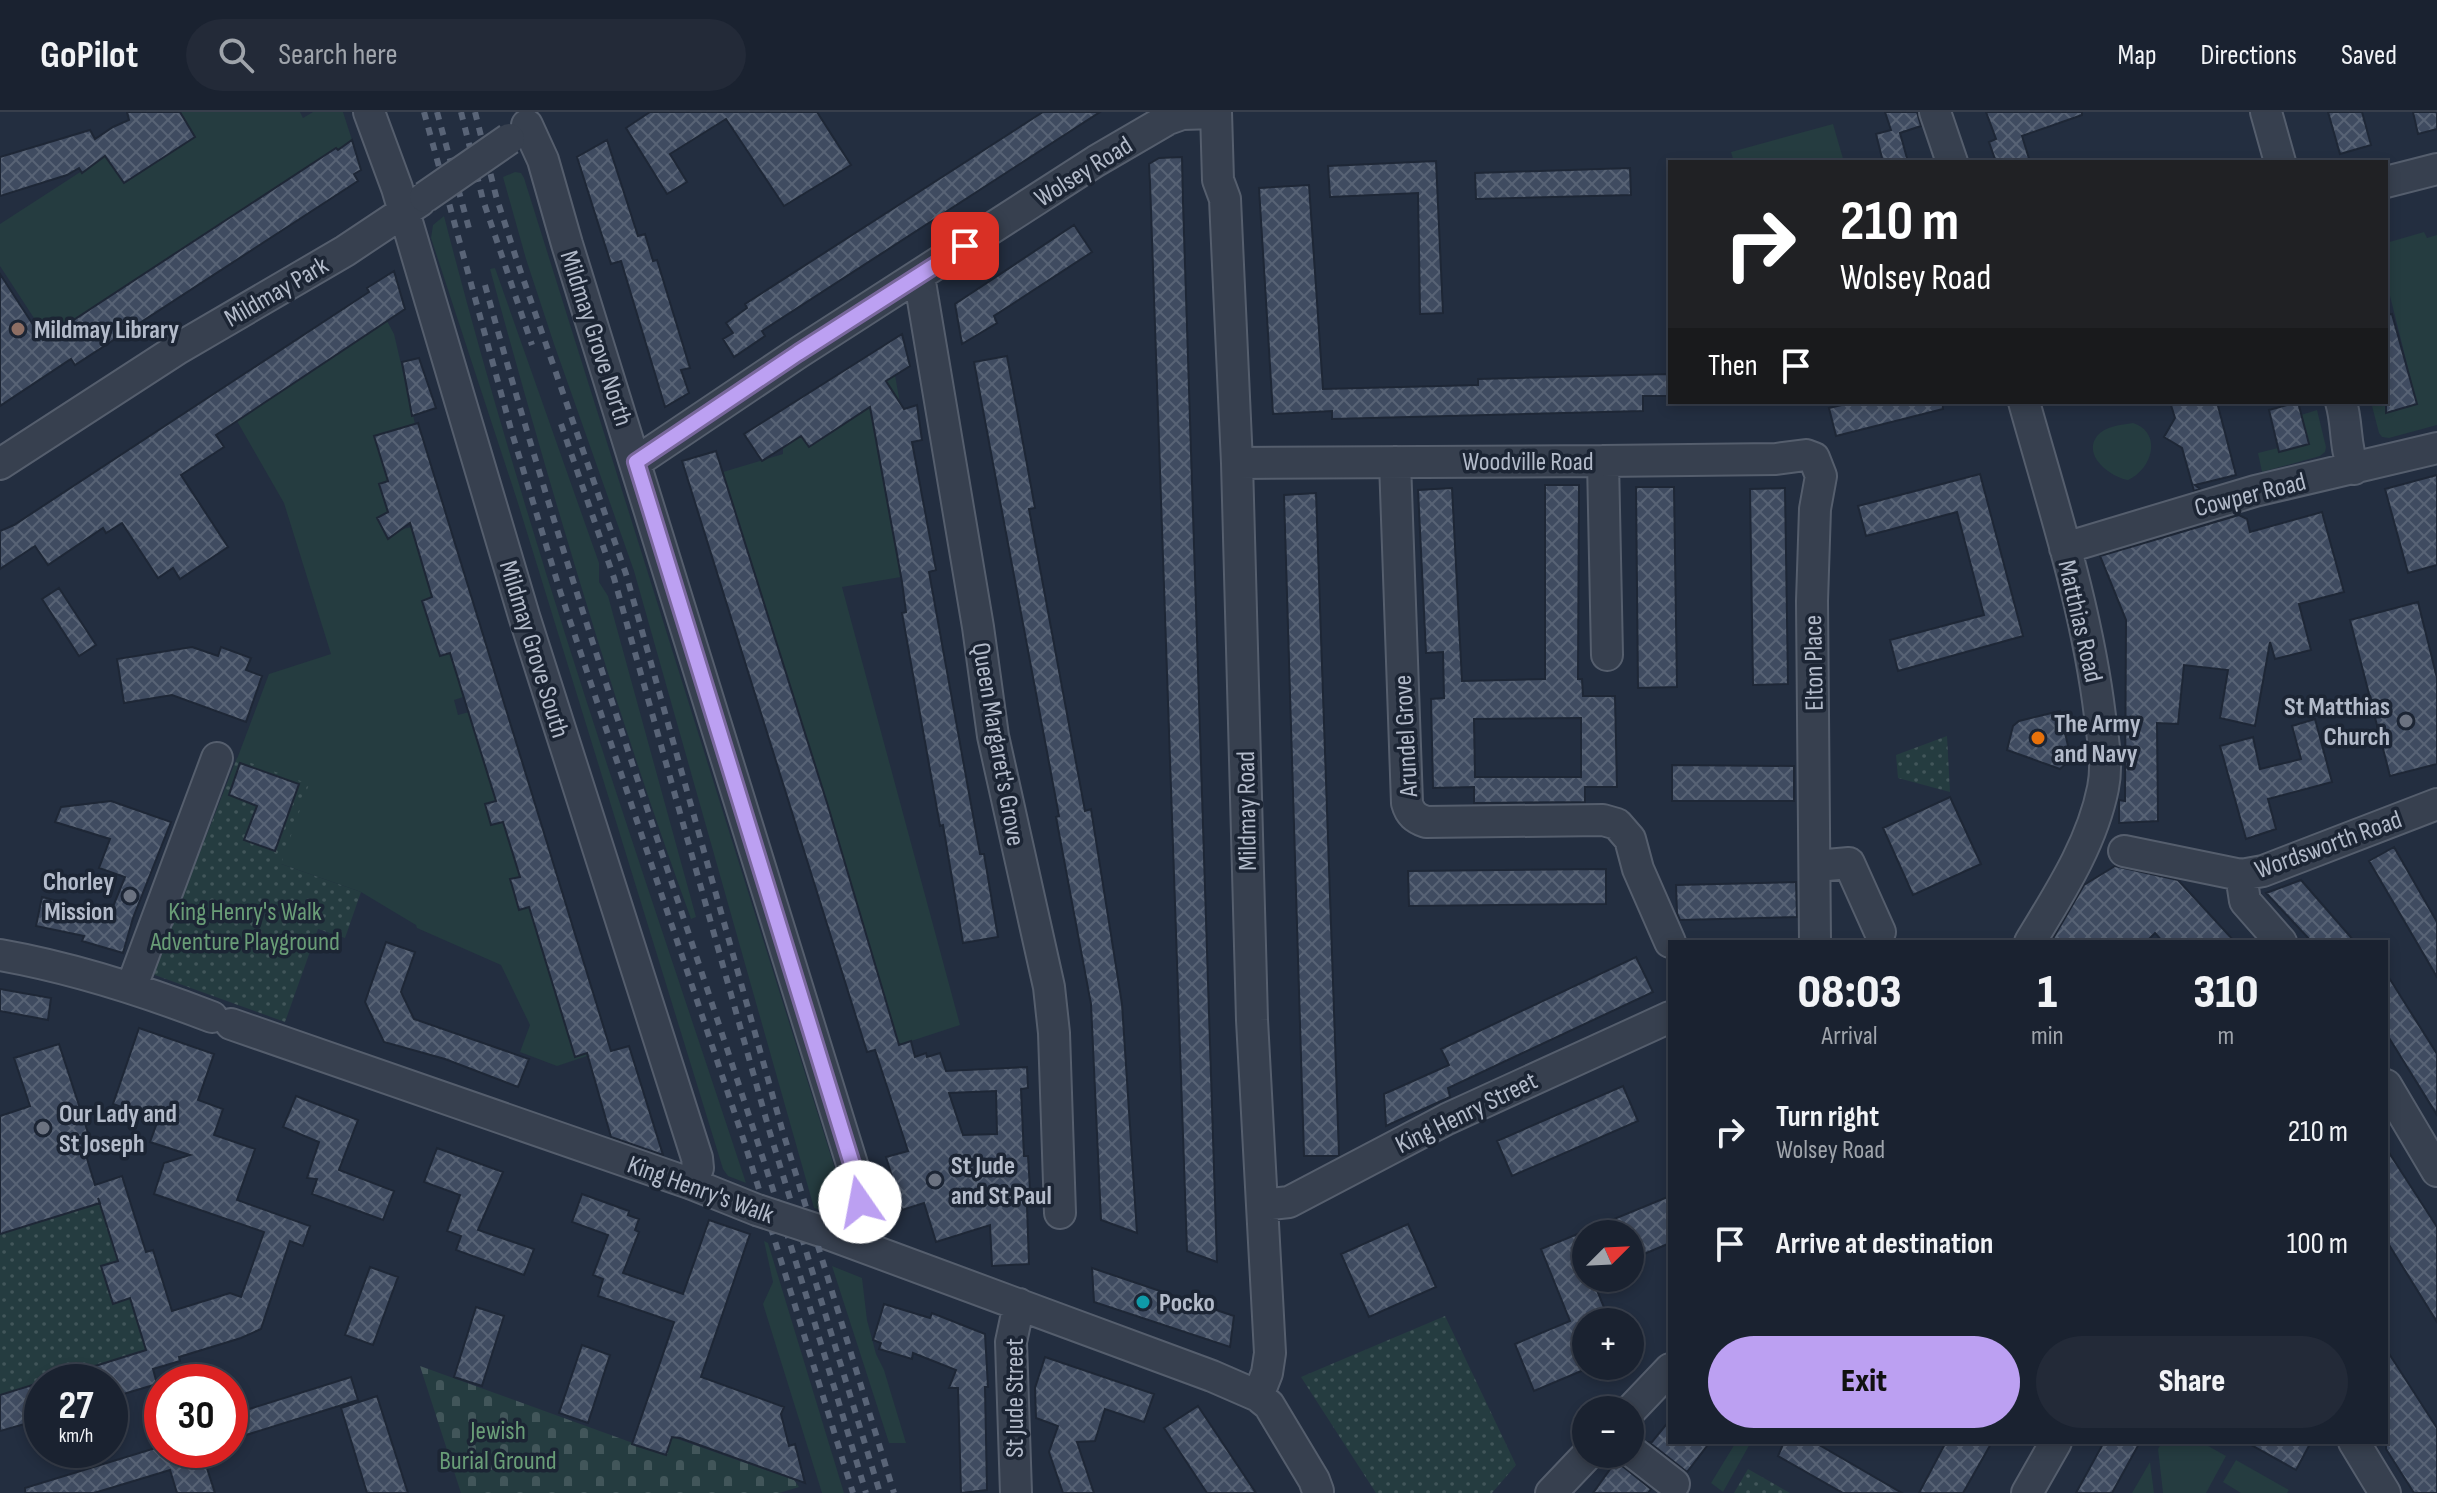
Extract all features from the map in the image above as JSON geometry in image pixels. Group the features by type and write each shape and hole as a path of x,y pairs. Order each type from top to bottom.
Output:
{"street":[{"name":"Mildmay Grove South","path":"369,112 415,205 524,616 697,1158 698,1168 692,1184"},
{"name":"Wolsey Road","path":"636,462 1096,161 1168,119 1182,114 1216,112"},
{"name":"Mildmay Road","path":"1216,112 1218,180 1225,199 1237,463 1252,1020 1270,1353 1267,1373 1258,1396"},
{"path":"1935,112 1951,160"},
{"path":"2266,112 2279,160"},
{"name":"Mildmay Park","path":"0,464 179,348 415,205 530,122"},
{"name":"Mildmay Grove North","path":"530,122 861,1193 834,1236"},
{"path":"2388,181 2437,169"},
{"name":"Queen Margaret's Grove","path":"919,276 978,627 993,736 1049,987 1054,1033 1060,1213"},
{"name":"Matthias Road","path":"2025,404 2089,639 2106,744 2104,786 2085,842 2063,888 2031,940"},
{"path":"2342,404 2347,422 2346,447 2354,469"},
{"name":"Cowper Road","path":"2065,548 2255,491 2437,448"},
{"name":"Woodville Road","path":"1237,463 1776,459 1806,455 1817,461"},
{"path":"1603,461 1607,655"},
{"name":"Elton Place","path":"1815,940 1812,601 1815,509 1821,476 1817,461"},
{"name":"Arundel Grove","path":"1395,462 1407,803 1410,812 1426,822 1603,820 1617,824 1630,839 1638,869 1669,940"},
{"path":"132,986 217,758"},
{"name":"Wordsworth Road","path":"2124,851 2241,875 2263,871 2437,804"},
{"path":"1816,866 1849,863 1880,932"},
{"path":"2241,875 2245,901 2279,940"},
{"name":"King Henry's Walk","path":"0,955 81,971 132,986 692,1184 1019,1304 1060,1305 1258,1396"},
{"name":"King Henry Street","path":"1262,1205 1289,1202 1458,1114 1668,1018"},
{"path":"2388,1088 2437,1171"},
{"name":"St Jude Street","path":"1016,1493 1011,1342 1019,1304"},
{"path":"1644,1396 1668,1371"},
{"path":"1258,1396 1275,1414 1318,1491"},
{"path":"2027,1493 2055,1444"},
{"path":"2355,1444 2385,1493"},
{"path":"1644,1461 1674,1484"},
{"path":"1551,1493 1575,1468"}],"green space":[{"path":"180,112 300,112 303,118 313,112 343,112 352,140 47,338 0,266 0,224 105,156 125,183 195,137"},
{"path":"1833,124 1843,160 1733,160 1731,152"},
{"path":"521,173 524,178 841,1188 840,1205 828,1212 814,1208 634,571 526,259 503,177"},
{"path":"444,216 549,581 746,1183 728,1176 723,1169 517,500 431,238 433,225"},
{"path":"2424,232 2427,238 2437,235 2437,425 2389,438 2379,433 2372,404 2385,404 2387,412 2417,404 2388,288 2388,242"},
{"path":"495,268 599,563 599,582 608,596 696,917 691,919 584,596 490,269"},
{"path":"387,321 394,334 415,424 375,436 396,479 379,484 385,503 405,506 377,519 388,538 411,527 432,597 422,601 426,615 437,612 435,643 440,656 450,653 463,697 454,700 458,715 469,712 496,801 485,804 491,825 503,822 520,877 510,880 519,909 529,907 575,1056 586,1053 587,1056 557,1066 520,1052 530,1025 501,965 417,928 361,892 281,864 237,759 269,674 331,654 284,503 237,421"},
{"path":"895,375 902,415 877,449 901,577 842,587 960,1025 899,1045 723,472 783,454 783,448 801,436 809,447 827,435 820,424 842,425 893,392 886,381"},
{"path":"2317,410 2325,452 2262,472 2258,453 2278,448 2301,415"},
{"path":"2133,423 2148,435 2151,451 2143,468 2128,480 2114,475 2100,464 2093,444 2104,430"},
{"path":"1947,736 1950,792 1898,778 1896,755"},
{"name":"King Henry's Walk Adventure Playground","path":"237,758 309,784 281,864 361,892 345,938 318,929 285,1022 152,974"},
{"path":"100,1203 118,1261 102,1266 113,1303 130,1298 146,1350 101,1364 24,1364 24,1388 0,1395 0,1234"},
{"path":"764,1241 768,1243 844,1493 822,1493 763,1304 773,1282"},
{"path":"832,1266 862,1278 867,1320 876,1354 884,1370 906,1443 889,1443"},
{"path":"1445,1316 1516,1465 1492,1493 1376,1493 1301,1377"},
{"name":"Jewish Burial Ground","path":"420,1366 666,1455 672,1437 794,1480 799,1487 779,1493 461,1493"},
{"path":"1735,1444 1750,1444 1723,1492 1711,1483"},
{"path":"2161,1444 2205,1444 2226,1456 2206,1493 2163,1493 2158,1449"},
{"path":"2236,1460 2289,1490 2287,1493 2241,1493 2223,1482"},
{"path":"2150,1462 2154,1493 2132,1493"},
{"path":"1748,1469 1790,1493 1734,1493"}],"building":[{"path":"127,112 180,112 195,137 124,183 105,156 82,173 79,168 67,175 0,196 0,157 90,130 95,139 129,120"},
{"path":"650,112 817,112 851,165 784,206 726,119 670,154 687,182 667,194 626,128"},
{"path":"1043,112 1100,112 762,331 765,336 734,357 723,339 733,333 726,323 747,308 745,304"},
{"path":"1885,112 1917,112 1921,126 1900,133 1907,160 1882,160 1876,134 1891,130"},
{"path":"1986,112 2082,112 2082,115 2022,136 2029,160 1995,160 1989,142 1996,139"},
{"path":"2328,112 2362,112 2371,145 2340,154"},
{"path":"2413,112 2437,112 2437,129 2418,134"},
{"path":"352,140 361,170 354,174 358,181 75,365 71,359 0,406 0,274 43,340"},
{"path":"607,140 638,236 645,234 653,261 657,260 690,368 681,370 689,393 665,407 621,261 611,264 577,157"},
{"path":"1182,157 1217,1262 1187,1251 1149,164 1159,158"},
{"path":"1436,161 1443,313 1420,314 1418,193 1330,197 1328,166"},
{"path":"1630,168 1631,195 1476,199 1475,173"},
{"path":"1309,185 1323,389 1478,385 1478,379 1668,374 1668,396 1643,396 1643,411 1332,419 1332,411 1273,414 1259,188"},
{"path":"1074,225 1092,252 994,316 997,323 962,344 955,304"},
{"path":"394,271 405,309 216,435 224,447 181,475 228,547 180,579 173,568 158,578 122,523 106,533 103,528 48,565 35,546 0,569 0,531 14,525 369,292 367,288"},
{"path":"2392,314 2417,404 2386,413 2388,404 2388,315"},
{"path":"902,334 910,366 886,381 904,409 917,405 922,440 912,442 936,570 929,572 998,937 963,943 902,613 906,612 902,582 870,407 809,447 801,436 762,461 744,434"},
{"path":"1007,356 1035,508 1029,509 1085,811 1091,809 1122,1004 1137,1233 1101,1220 1091,1004 974,362"},
{"path":"419,358 436,408 412,416 402,362"},
{"path":"1846,404 1942,404 1943,409 1836,436 1829,408"},
{"path":"2171,404 2218,404 2236,475 2195,485 2200,489 2194,491 2182,448 2164,437 2175,418"},
{"path":"2299,404 2309,444 2279,452 2269,410"},
{"path":"418,423 611,1051 629,1046 663,1155 611,1137 587,1053 575,1057 529,907 519,910 510,879 520,877 503,822 491,825 485,804 496,801 450,653 440,656 422,601 432,597 410,523 388,539 377,518 388,512 379,484 388,481 374,436"},
{"path":"716,451 828,806 899,1045 911,1041 915,1057 940,1053 946,1071 1027,1067 1028,1088 1021,1089 1024,1156 1028,1156 1031,1206 1027,1206 1029,1264 992,1266 990,1225 936,1242 924,1203 902,1210 886,1157 908,1151 875,1050 867,1052 682,461","holes":["996,1091 997,1134 963,1135 949,1093"]},
{"path":"1980,474 2023,636 1898,671 1890,640 1984,615 1957,512 1866,536 1858,506"},
{"path":"2437,475 2437,565 2408,573 2385,489"},
{"path":"1545,485 1579,485 1578,679 1582,679 1583,696 1615,696 1617,787 1585,787 1585,802 1474,803 1474,787 1433,788 1431,699 1444,698 1443,652 1426,653 1418,490 1452,488 1462,681 1545,679","holes":["1581,718 1581,777 1475,777 1474,719"]},
{"path":"1636,487 1674,487 1677,687 1638,688"},
{"path":"1785,488 1788,684 1753,685 1750,489"},
{"path":"1316,493 1339,1156 1304,1156 1284,495"},
{"path":"2322,512 2344,592 2299,604 2311,650 2275,659 2270,642 2255,726 2220,718 2228,670 2184,665 2178,724 2157,723 2158,821 2119,823 2119,800 2125,801 2126,620 2100,556 2239,515 2247,519 2250,532"},
{"path":"59,588 96,645 79,656 42,599"},
{"name":"St Matthias Church","path":"2418,602 2437,678 2437,764 2390,776 2350,620"},
{"path":"192,647 218,656 221,647 251,658 246,670 262,676 246,722 172,695 124,703 117,659"},
{"name":"The Army and Navy","path":"2060,711 2071,759 2060,769 2007,750 2013,726 2019,721"},
{"path":"2315,719 2332,782 2268,799 2276,829 2246,839 2220,746 2253,737 2260,769 2301,759 2292,726"},
{"path":"240,763 299,784 275,851 244,840 257,806 229,795"},
{"path":"1672,765 1794,766 1794,801 1672,801"},
{"path":"1950,797 1981,864 1913,895 1883,828"},
{"path":"111,801 171,822 133,918 123,953 82,941 84,936 36,926 42,897 110,914 125,877 99,868 110,839 55,822 61,807"},
{"path":"2394,847 2437,922 2437,977 2369,861"},
{"path":"2115,866 2178,880 2233,940 2161,940 2155,933 2148,940 2052,940 2084,885"},
{"path":"1606,869 1606,904 1409,906 1408,871"},
{"path":"2301,880 2353,940 2310,940 2266,893"},
{"path":"1796,882 1797,917 1680,920 1677,913 1676,885"},
{"path":"386,942 415,952 401,992 414,1019 529,1059 518,1087 445,1059 384,1042 365,1002"},
{"path":"1636,957 1653,992 1448,1088 1450,1097 1386,1126 1384,1094 1449,1065 1441,1049"},
{"path":"2388,976 2437,1054 2437,1115 2388,1036"},
{"path":"0,989 51,998 48,1020 0,1011"},
{"path":"139,1028 214,1054 198,1100 223,1109 214,1135 255,1149 237,1200 310,1226 303,1246 290,1241 261,1329 179,1357 180,1361 144,1364 144,1388 128,1393 128,1364 102,1364 146,1350 130,1298 113,1304 101,1266 118,1261 100,1203 0,1234 0,1116 30,1106 14,1058 59,1044 90,1139 82,1142 95,1185 122,1176 146,1252 153,1250 172,1311 230,1293 241,1297 264,1232 154,1194 164,1163 190,1155 150,1142 158,1120 113,1104"},
{"path":"1623,1086 1638,1121 1512,1176 1497,1141"},
{"path":"296,1096 358,1120 339,1170 394,1191 383,1220 312,1194 317,1179 307,1178 319,1142 283,1127"},
{"path":"437,1148 503,1172 478,1230 534,1249 524,1275 456,1250 461,1236 447,1231 460,1195 424,1182"},
{"path":"2388,1151 2437,1227 2437,1322 2388,1243"},
{"path":"582,1194 629,1211 628,1215 639,1219 635,1230 639,1232 623,1273 683,1294 709,1220 750,1234 701,1377 784,1407 781,1414 789,1446 795,1444 805,1483 680,1438 672,1437 666,1455 632,1444 674,1322 598,1296 603,1279 593,1275 608,1235 572,1222"},
{"path":"1668,1197 1668,1244 1644,1254 1644,1220 1612,1220"},
{"path":"1408,1224 1436,1287 1369,1317 1341,1254"},
{"path":"1572,1236 1572,1292 1598,1292 1604,1308 1572,1308 1572,1375 1534,1391 1515,1344 1570,1321 1541,1249"},
{"path":"370,1267 398,1277 373,1345 345,1335"},
{"path":"1092,1268 1234,1316 1230,1347 1094,1302"},
{"path":"884,1304 930,1318 932,1313 985,1334 987,1490 961,1493 958,1388 949,1388 956,1370 913,1353 912,1359 879,1349 881,1343 873,1340"},
{"path":"476,1307 504,1316 482,1386 454,1377"},
{"path":"582,1345 610,1355 588,1423 559,1413"},
{"path":"2388,1352 2437,1428 2437,1493 2414,1493 2386,1449"},
{"path":"1045,1357 1154,1394 1144,1422 1105,1409 1095,1441 1077,1442 1094,1493 1063,1493 1049,1452 1058,1426 1036,1418 1035,1388"},
{"path":"351,1377 358,1400 248,1434 248,1409"},
{"path":"24,1388 24,1424 0,1431 0,1395"},
{"path":"377,1396 408,1493 367,1493 341,1408"},
{"path":"1198,1406 1256,1493 1207,1493 1164,1428"},
{"path":"1668,1422 1668,1444 1708,1444 1687,1472 1649,1442"},
{"path":"1783,1444 1817,1444 1902,1493 1843,1493 1778,1456"},
{"path":"1945,1444 1991,1444 1963,1493 1919,1493"},
{"path":"2103,1444 2139,1444 2112,1493 2076,1493"},
{"path":"2250,1444 2310,1444 2296,1470"},
{"path":"144,1452 144,1468 207,1468 215,1493 177,1493 170,1470 94,1493 25,1493 25,1488 90,1468 128,1468 128,1456"},
{"path":"1611,1468 1625,1468 1651,1489 1648,1493 1593,1493"}],"railway":[{"path":"424,112 512,433 561,594 744,1141 853,1493"},
{"path":"437,112 470,232"},
{"path":"461,112 483,200 532,345"},
{"path":"475,112 496,196 517,261 626,574 782,1129 894,1493"},
{"path":"485,285 581,605 769,1179 866,1493"},
{"path":"561,424 614,578 770,1133 880,1493"}],"place":[{"name":"Mildmay Library","path":"18,329"},
{"name":"St Matthias Church","path":"2406,721"},
{"name":"The Army and Navy","path":"2038,738"},
{"name":"Chorley Mission","path":"130,896"},
{"name":"Our Lady and St Joseph","path":"43,1128"},
{"name":"St Jude and St Paul","path":"935,1180"},
{"name":"Pocko","path":"1143,1302"}],"route":[{"path":"860,1202 861,1193 636,462 965,246"}]}
